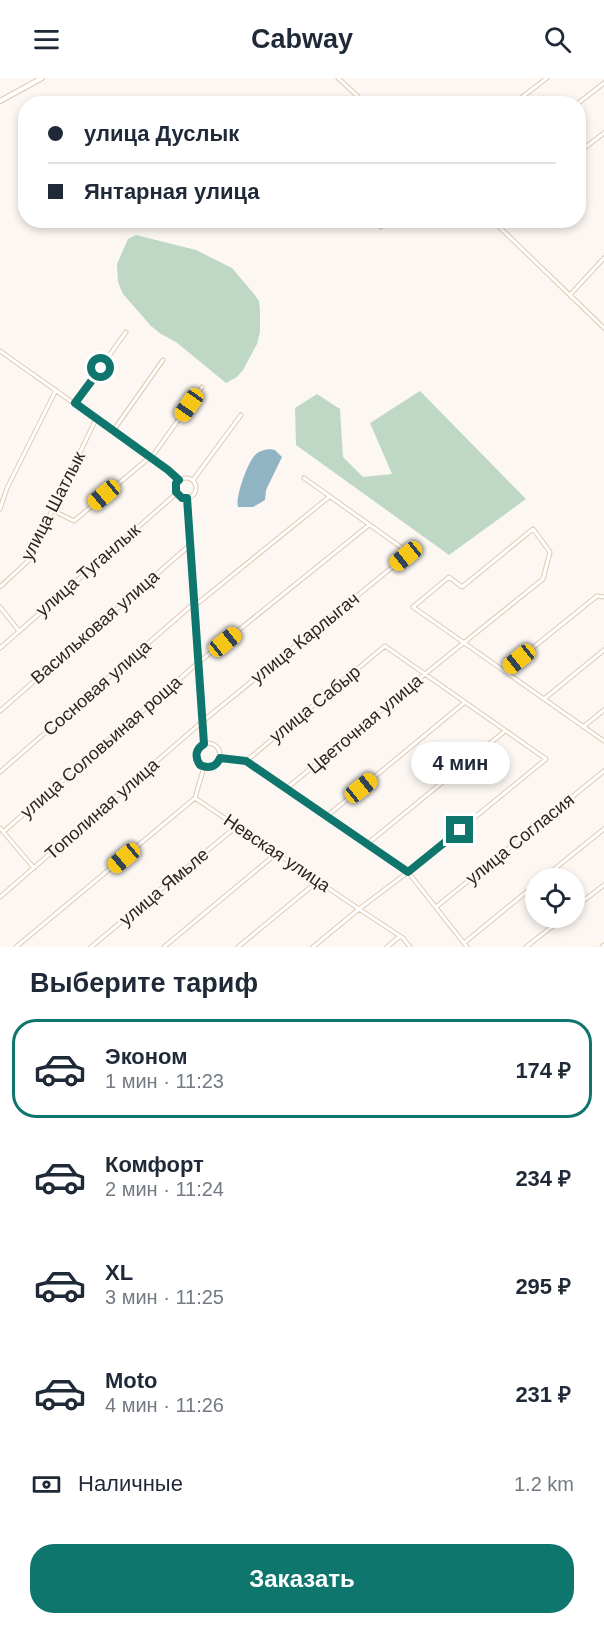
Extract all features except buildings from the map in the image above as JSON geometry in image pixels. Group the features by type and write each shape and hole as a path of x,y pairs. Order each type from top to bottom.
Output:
{"street":[{"path":"0,101 42,78"},
{"path":"338,78 357,96"},
{"path":"523,96 547,78"},
{"path":"586,97 604,83"},
{"path":"586,147 604,133"},
{"path":"500,228 604,328"},
{"path":"570,295 604,258"},
{"path":"75,403 126,332"},
{"path":"0,351 113,430 179,480"},
{"path":"113,430 163,360"},
{"path":"52,510 74,521 150,457 202,387"},
{"path":"0,509 56,390"},
{"path":"193,480 241,415"},
{"name":"улица Шатлык","path":"0,587 28,561 96,418"},
{"path":"186,477 193,480 196,491 187,498 182,498 175,488 179,480 186,477"},
{"path":"304,478 369,525"},
{"name":"улица Туганлык","path":"0,648 177,493"},
{"name":"Сосновая улица","path":"0,772 195,604 329,497"},
{"path":"187,498 204,744"},
{"name":"улица Карлыгач","path":"203,721 406,556 405,550 369,525"},
{"name":"улица Соловьиная роща","path":"2,830 199,662 369,525"},
{"path":"463,643 543,579 550,552 532,529 462,587 449,577 413,607 463,643 604,741"},
{"name":"Васильковая улица","path":"0,711 191,544"},
{"path":"503,671 602,596"},
{"path":"0,607 19,631"},
{"name":"Цветочная улица","path":"287,789 463,643"},
{"name":"улица Сабыр","path":"246,761 385,646 425,674"},
{"path":"544,699 604,650"},
{"path":"313,947 546,759 425,674"},
{"path":"327,816 465,702"},
{"path":"584,727 604,710"},
{"name":"Тополиная улица","path":"0,897 203,721"},
{"path":"367,844 505,731"},
{"path":"204,744 214,745 220,753 220,758 214,766 204,767 200,765 196,755 197,750 204,744"},
{"path":"220,758 246,761 408,872 467,947"},
{"path":"16,947 195,798 204,767"},
{"name":"улица Согласия","path":"436,907 604,771"},
{"name":"Невская улица","path":"195,798 400,936 410,947"},
{"name":"улица Ямьле","path":"91,947 237,826"},
{"path":"556,868 604,829"},
{"path":"2,830 34,868"},
{"path":"164,947 277,853"},
{"path":"238,947 318,881"},
{"path":"585,900 604,885"},
{"path":"464,943 525,893"},
{"path":"526,947 550,928"},
{"path":"387,947 400,936"}],"green space":[{"path":"136,235 196,250 232,268 259,301 260,332 257,344 237,377 226,383 176,342 151,326 123,294 118,282 117,264 128,239"},
{"path":"420,391 526,499 449,555 296,445 295,408 317,394 340,409 343,457 363,477 392,474 370,423"}],"water":[{"path":"275,450 282,457 266,490 265,500 253,507 238,507 240,488 252,459 262,451"}],"route":[{"path":"101,368 75,403 168,470 179,480 176,483 176,492 182,498 187,498 204,744 197,750 196,755 200,765 210,768 218,763 220,758 246,761 408,872 460,830"}]}
